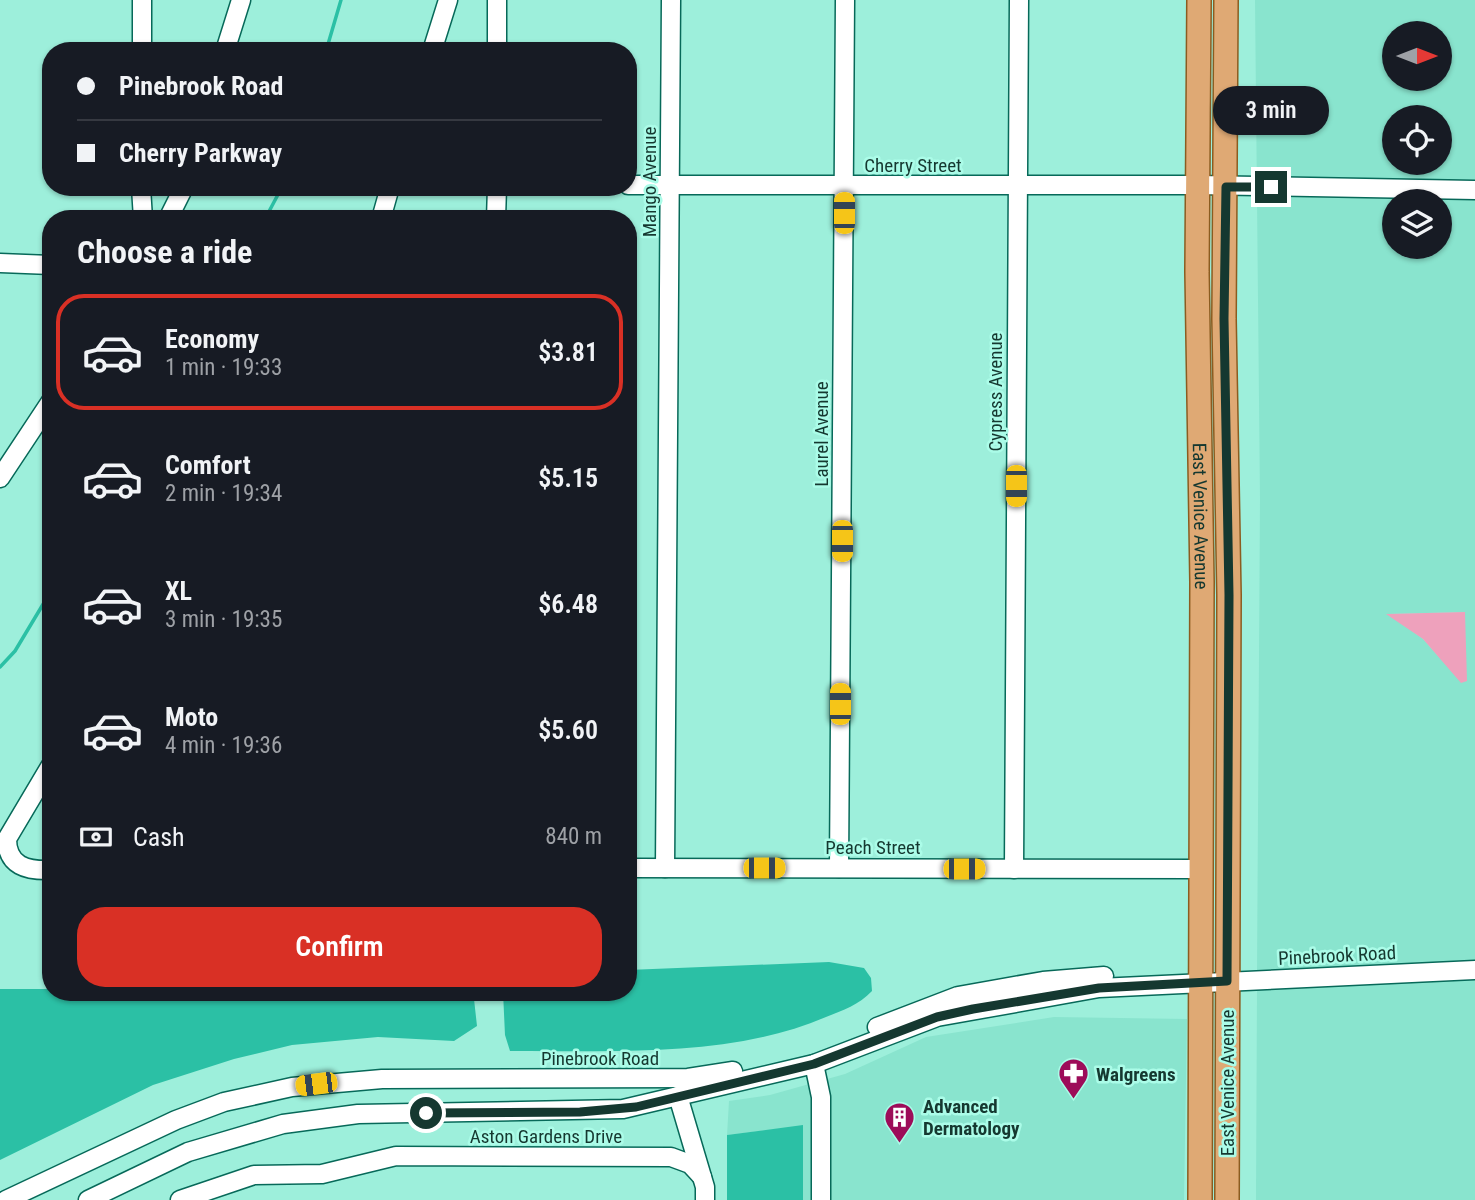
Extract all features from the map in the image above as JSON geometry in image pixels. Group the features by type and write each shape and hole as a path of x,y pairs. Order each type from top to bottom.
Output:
{"main road":[{"name":"East Venice Avenue","path":"1199,0 1197,185 1202,582 1200,1200"},
{"name":"East Venice Avenue","path":"1226,0 1224,319 1229,595 1227,1200"}],"street":[{"path":"142,0 142,42"},
{"path":"228,42 241,0"},
{"path":"435,42 448,0"},
{"path":"497,0 497,42"},
{"name":"Mango Avenue","path":"665,868 671,0"},
{"name":"Laurel Avenue","path":"839,868 845,0"},
{"name":"Cypress Avenue","path":"1014,869 1019,0"},
{"name":"Cherry Street","path":"637,185 1197,185 1475,190"},
{"path":"0,262 42,264"},
{"path":"0,478 42,415"},
{"path":"42,780 7,839 7,851 17,864 42,870"},
{"name":"Peach Street","path":"637,868 1202,869"},
{"name":"Pinebrook Road","path":"17,1198 154,1129 213,1106 264,1092 358,1080 659,1079 716,1075 817,1050 958,996 1168,975 1201,982 1475,970"},
{"name":"Pinebrook Road","path":"88,1200 221,1140 302,1121 358,1114 602,1111 636,1107 814,1064 937,1017 1044,988"},
{"path":"814,1064 821,1097 821,1200"},
{"path":"678,1096 688,1138 702,1177 705,1200"},
{"path":"688,1138 671,1157 690,1164 702,1177"},
{"name":"Aston Gardens Drive","path":"180,1200 254,1175 322,1174 396,1156 671,1157"}],"shaded area":[{"path":"1255,0 1475,0 1475,963 1257,973 1260,499","holes":["1465,612 1461,682 1423,639 1388,614"]},
{"path":"1465,612 1467,681 1461,683 1423,639 1386,614"},
{"path":"829,962 864,968 871,978 872,991 856,1004 826,1017 750,1040 710,1046 630,1051 510,1051 505,1035 503,1001 637,1001 637,970"},
{"path":"1475,977 1475,1200 1256,1200 1257,987"},
{"path":"0,989 42,989 42,1001 474,1001 477,1026 454,1041 378,1037 292,1045 234,1059 153,1085 0,1160"},
{"path":"1054,1017 1187,1019 1184,1200 803,1200 803,1126 727,1135 729,1101 770,1095 845,1074 926,1037"},
{"path":"803,1125 803,1200 727,1200 727,1135"}],"waterway":[{"path":"329,42 341,0"},
{"path":"270,210 277,196"},
{"path":"0,667 15,651 42,606"}],"place":[{"name":"Walgreens","path":"1073,1101"},
{"name":"Advanced Dermatology","path":"900,1144"}],"route":[{"path":"426,1113 580,1112 636,1107 814,1064 937,1017 973,1009 1099,988 1227,981 1229,595 1224,319 1226,187 1271,187"}]}
